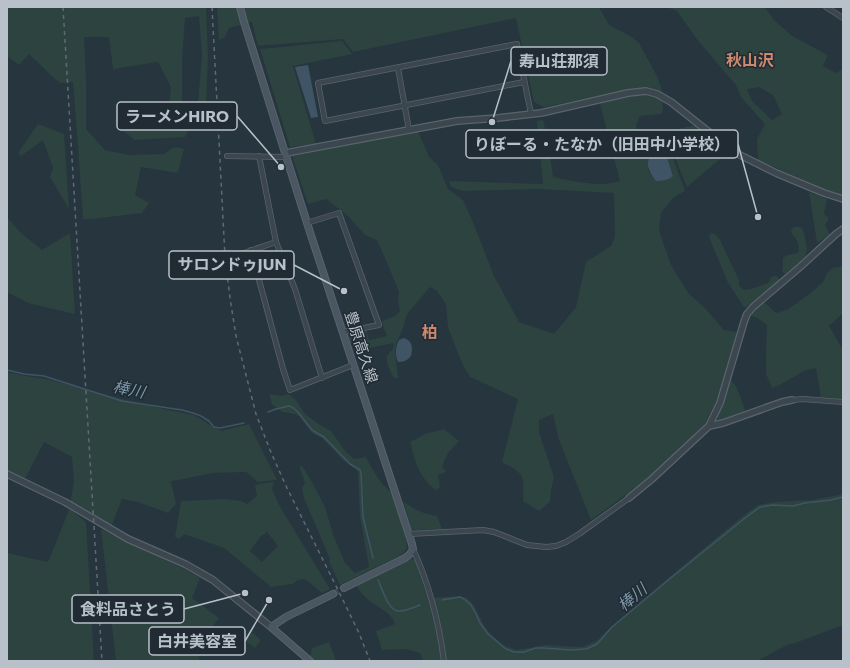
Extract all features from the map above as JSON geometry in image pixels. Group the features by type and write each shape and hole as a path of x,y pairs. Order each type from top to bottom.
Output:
{"main road":[{"name":"豊原高久線","path":"240,7 353,365 413,549"},
{"path":"344,588 405,558 413,549"},
{"path":"310,661 271,627 286,617 333,594"}],"street":[{"path":"826,7 843,18"},
{"path":"524,82 325,121 318,83 517,44 531,114"},
{"path":"398,68 409,130"},
{"path":"227,156 287,155 409,130 468,120 541,113 628,93 646,91 652,92 671,102 734,152 776,173 824,193 843,198"},
{"path":"259,156 276,242 295,288 322,378"},
{"path":"308,223 339,213 379,325 343,332"},
{"path":"409,534 483,530 494,532 527,545 546,547 556,546 579,534 629,498 652,479 709,426 720,403 747,314 753,307 843,229"},
{"path":"238,254 276,242"},
{"path":"252,250 283,369 290,390 353,365"},
{"path":"709,426 723,423 782,402 792,400 803,399 843,402"},
{"path":"7,474 65,502 128,539 185,564 206,576 271,627"},
{"path":"413,549 420,565 434,608 442,639 444,661"}],"green space":[{"path":"7,7 206,7 208,58 205,125 191,125 185,137 135,140 117,126 115,120 118,115 168,112 171,87 158,62 113,69 109,37 84,37 86,129 105,150 129,155 165,154 173,148 184,149 178,173 141,167 135,195 149,203 142,213 83,219 73,82 60,83 29,54 19,65 7,56","holes":["199,16 202,54 197,116 182,118 182,58 185,18"]},
{"path":"217,7 599,7 609,25 632,37 639,43 657,76 661,87 663,109 661,114 640,116 636,125 639,141 648,145 655,145 663,136 672,131 695,125 728,152 687,187 672,149 670,150 685,191 674,197 661,213 659,231 671,265 689,294 704,307 724,330 737,332 725,376 715,404 704,425 673,456 639,485 591,520 559,440 553,414 539,420 539,432 554,477 550,502 539,511 523,501 524,486 522,477 519,473 502,462 518,399 470,377 462,363 448,328 446,304 437,291 430,287 407,314 395,350 398,378 394,378 387,364 387,356 392,351 394,343 359,350 350,342 347,334 366,330 369,340 387,336 382,321 395,316 400,311 398,299 399,292 377,240 365,235 348,216 326,199 308,204 292,156 418,131 429,157 438,165 448,189 463,200 494,276 519,322 554,334 576,307 586,262 611,246 615,236 614,193 539,189 462,191 451,187 449,181 543,184 537,121 543,120 548,141 553,177 596,184 620,181 598,96 544,107 534,102 516,18 353,52 343,39 258,46 252,22 229,28 225,37 219,40","holes":["664,148 673,175 656,181 648,170 653,154"]},
{"path":"666,7 765,7 774,20 792,36 828,55 823,66 836,73 843,69 843,195 826,190 758,160 757,139 765,124 741,97 736,85 699,42 677,11","holes":["759,87 773,95 782,114 772,120 752,101 747,89"]},
{"path":"342,41 352,54 293,66 316,144 290,147 260,49"},
{"path":"38,124 64,134 69,209 50,177 53,168 43,140 21,156 18,153"},
{"path":"809,192 827,199 824,214 828,217 828,221 825,225 830,235 817,243"},
{"path":"7,217 21,233 42,250 70,233 75,314 28,303 7,292"},
{"path":"794,227 800,227 803,230 807,252 793,268 784,274 782,271 783,258 787,255 798,253 798,242 792,235 791,230"},
{"path":"711,233 715,234 720,240 739,280 739,286 744,290 761,286 769,282 770,278 774,276 777,276 780,280 746,307 744,307 728,283 709,237"},
{"path":"843,266 843,313 829,326 843,350 843,399 821,397 816,368 804,371 772,388 766,374 767,325 751,316 754,309 763,301 776,313 787,310 823,282 827,273 833,268"},
{"path":"7,372 46,379 94,392 194,415 221,431 249,424 277,480 258,482 246,472 212,473 171,481 176,504 168,513 138,502 122,499 111,527 71,510 86,522 94,661 7,661 7,553 48,562 69,510 74,481 72,457 44,442 25,479 7,471"},
{"path":"730,380 738,390 746,412 718,419 718,415"},
{"path":"269,394 282,396 288,394 295,399 305,414 331,431 346,452 354,459 366,457 381,482 393,494 407,543 406,550 401,555 340,585 329,562 330,559 304,498 302,488 305,483 300,465 303,467 312,482 325,507 334,537 345,563 355,573 369,567 360,516 358,472 343,460 322,438 312,433 299,416 282,412 272,404"},
{"path":"444,429 459,441 448,453 442,466 446,472 438,475 440,487 436,490 425,480 418,469 410,442 425,434"},
{"path":"274,482 272,489 279,505 330,589 322,593 305,579 298,580 293,584 271,587 224,548 184,534 179,539 175,537 181,501 225,499 241,501 247,504 257,496 255,485","holes":["267,532 278,546 262,562 250,551 261,536"]},
{"path":"843,494 843,625 787,645 757,661 423,661 420,653 406,649 382,650 376,631 395,624 394,621 388,614 362,594 357,584 411,558 416,561 428,598 459,596 467,598 473,604 485,627 502,644 517,650 546,645 582,647 596,641 654,590 758,505 775,502 813,500"},
{"path":"403,501 419,511 437,516 442,529 412,530"},
{"path":"101,529 200,578 192,598 219,618 212,627 213,630 204,644 199,661 116,661"},
{"path":"252,632 261,640 255,648 245,641"},
{"path":"329,642 336,661 314,661 310,657 312,648"}],"water":[{"path":"308,65 318,117 311,118 295,67"},
{"path":"658,148 664,148 673,176 665,180 656,181 649,168 648,161"},
{"path":"404,338 410,342 412,351 411,355 406,360 398,362 396,357 396,348 399,340"}],"waterway":[{"name":"棒川","path":"7,370 24,374 44,376 122,401 193,413 209,421 214,427 220,428 244,423"},
{"name":"棒川","path":"268,412 289,406 292,407 312,430 324,437 350,464 360,470 363,517 373,558"},
{"name":"棒川","path":"442,600 460,597 464,599 471,605 480,623 488,634 506,649 514,652 524,652 536,648 571,650 586,649 597,644 612,627 760,507 772,505 793,506 843,497"},
{"name":"棒川","path":"378,580 388,603 394,610 404,611 420,605"}],"tunnel":[{"path":"333,594 344,588"}],"railway":[{"path":"63,7 102,661"},
{"path":"212,7 225,257 236,336 256,414 270,450 286,486 359,633 370,661"}],"place":[{"name":"寿山荘那須","path":"492,122"},
{"name":"ラーメンHIRO","path":"281,167"},
{"name":"りぼーる・たなか（旧田中小学校）","path":"758,217"},
{"name":"サロンドゥJUN","path":"344,291"},
{"name":"食料品さとう","path":"245,593"},
{"name":"白井美容室","path":"269,600"}],"district":[{"name":"秋山沢","path":"750,60"},
{"name":"柏","path":"430,332"}]}
